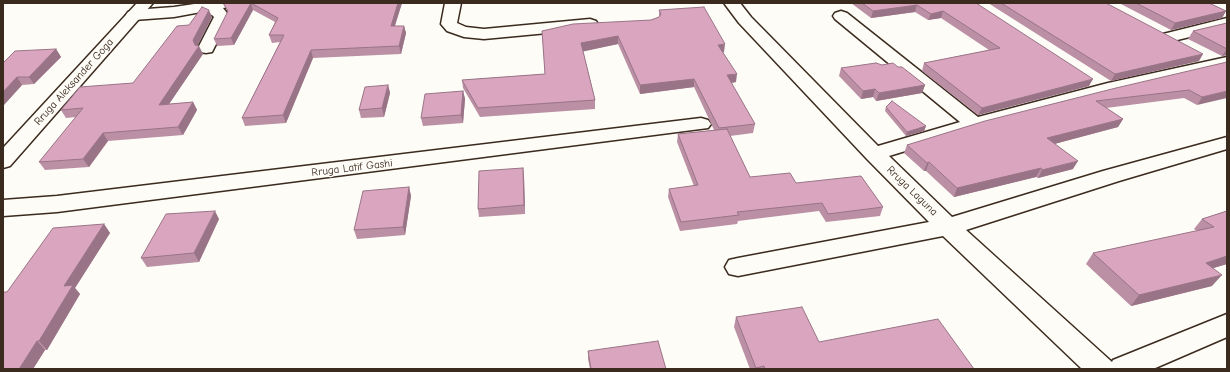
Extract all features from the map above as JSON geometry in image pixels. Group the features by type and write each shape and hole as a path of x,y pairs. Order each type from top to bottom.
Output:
{"street":[{"path":"139,9 202,8 229,3"},
{"path":"453,3 449,24 453,28 464,32 484,34 602,23"},
{"name":"Rruga Laguna","path":"732,3 745,20 874,154 948,227 1101,369"},
{"path":"202,8 217,11 222,16 206,48"},
{"name":"Rruga Aleksander Goga","path":"3,161 139,9"},
{"path":"841,16 974,124"},
{"path":"1223,62 1162,34 1227,23"},
{"path":"874,154 974,124 1108,89 1223,62"},
{"path":"1088,76 1108,89"},
{"name":"Rruga Latif Gashi","path":"3,208 57,204 701,124"},
{"path":"738,267 948,227 1111,176 1227,144"},
{"path":"1124,369 1227,325"}],"building":[{"path":"223,3 251,3 231,38 214,39 228,11"},
{"path":"251,3 398,3 391,26 404,26 399,46 311,50 283,115 242,118 284,35 269,35 278,18"},
{"path":"862,3 976,3 1093,79 982,108 924,63 1000,48 943,11 931,14 917,5 873,11"},
{"path":"1001,3 1106,3 1203,54 1115,74"},
{"path":"1136,3 1209,3 1226,11 1175,23"},
{"path":"202,7 209,10 193,40 195,45 199,46 159,105 193,102 178,127 103,133 83,159 39,162 83,108 61,110 80,87 133,83 177,26 189,25"},
{"path":"704,7 725,44 718,45 737,74 727,75 755,124 719,128 694,79 640,85 618,36 581,43 595,100 478,108 462,80 545,74 542,31 573,24 651,20 659,17 661,14 659,10"},
{"path":"1227,23 1227,49 1193,31"},
{"path":"56,49 29,77 17,77 3,92 3,63 15,51"},
{"path":"1227,62 1227,91 1202,97 1189,90 1096,101 1123,119 1047,138 1078,161 1042,170 1041,168 957,188 929,162 927,163 907,145 985,121"},
{"path":"876,63 882,65 893,63 898,67 902,67 925,85 879,93 875,89 863,91 841,68"},
{"path":"388,85 382,108 359,110 365,87"},
{"path":"463,91 461,115 421,118 425,94"},
{"path":"892,101 926,126 907,132 886,107"},
{"path":"727,129 750,177 790,173 796,183 861,176 883,207 828,214 822,203 737,212 739,215 681,222 669,189 698,185 678,134"},
{"path":"523,168 524,205 478,209 479,171"},
{"path":"409,187 403,227 354,230 363,191"},
{"path":"215,211 194,253 141,258 166,214"},
{"path":"1227,211 1227,256 1206,263 1222,275 1139,295 1093,253 1214,227 1202,219"},
{"path":"104,224 64,286 73,285 39,341 37,341 19,369 3,369 3,292 7,292 53,228"},
{"path":"802,307 819,342 938,319 974,369 765,369 764,366 756,368 736,317"},
{"path":"658,341 666,369 591,369 588,351"}]}
